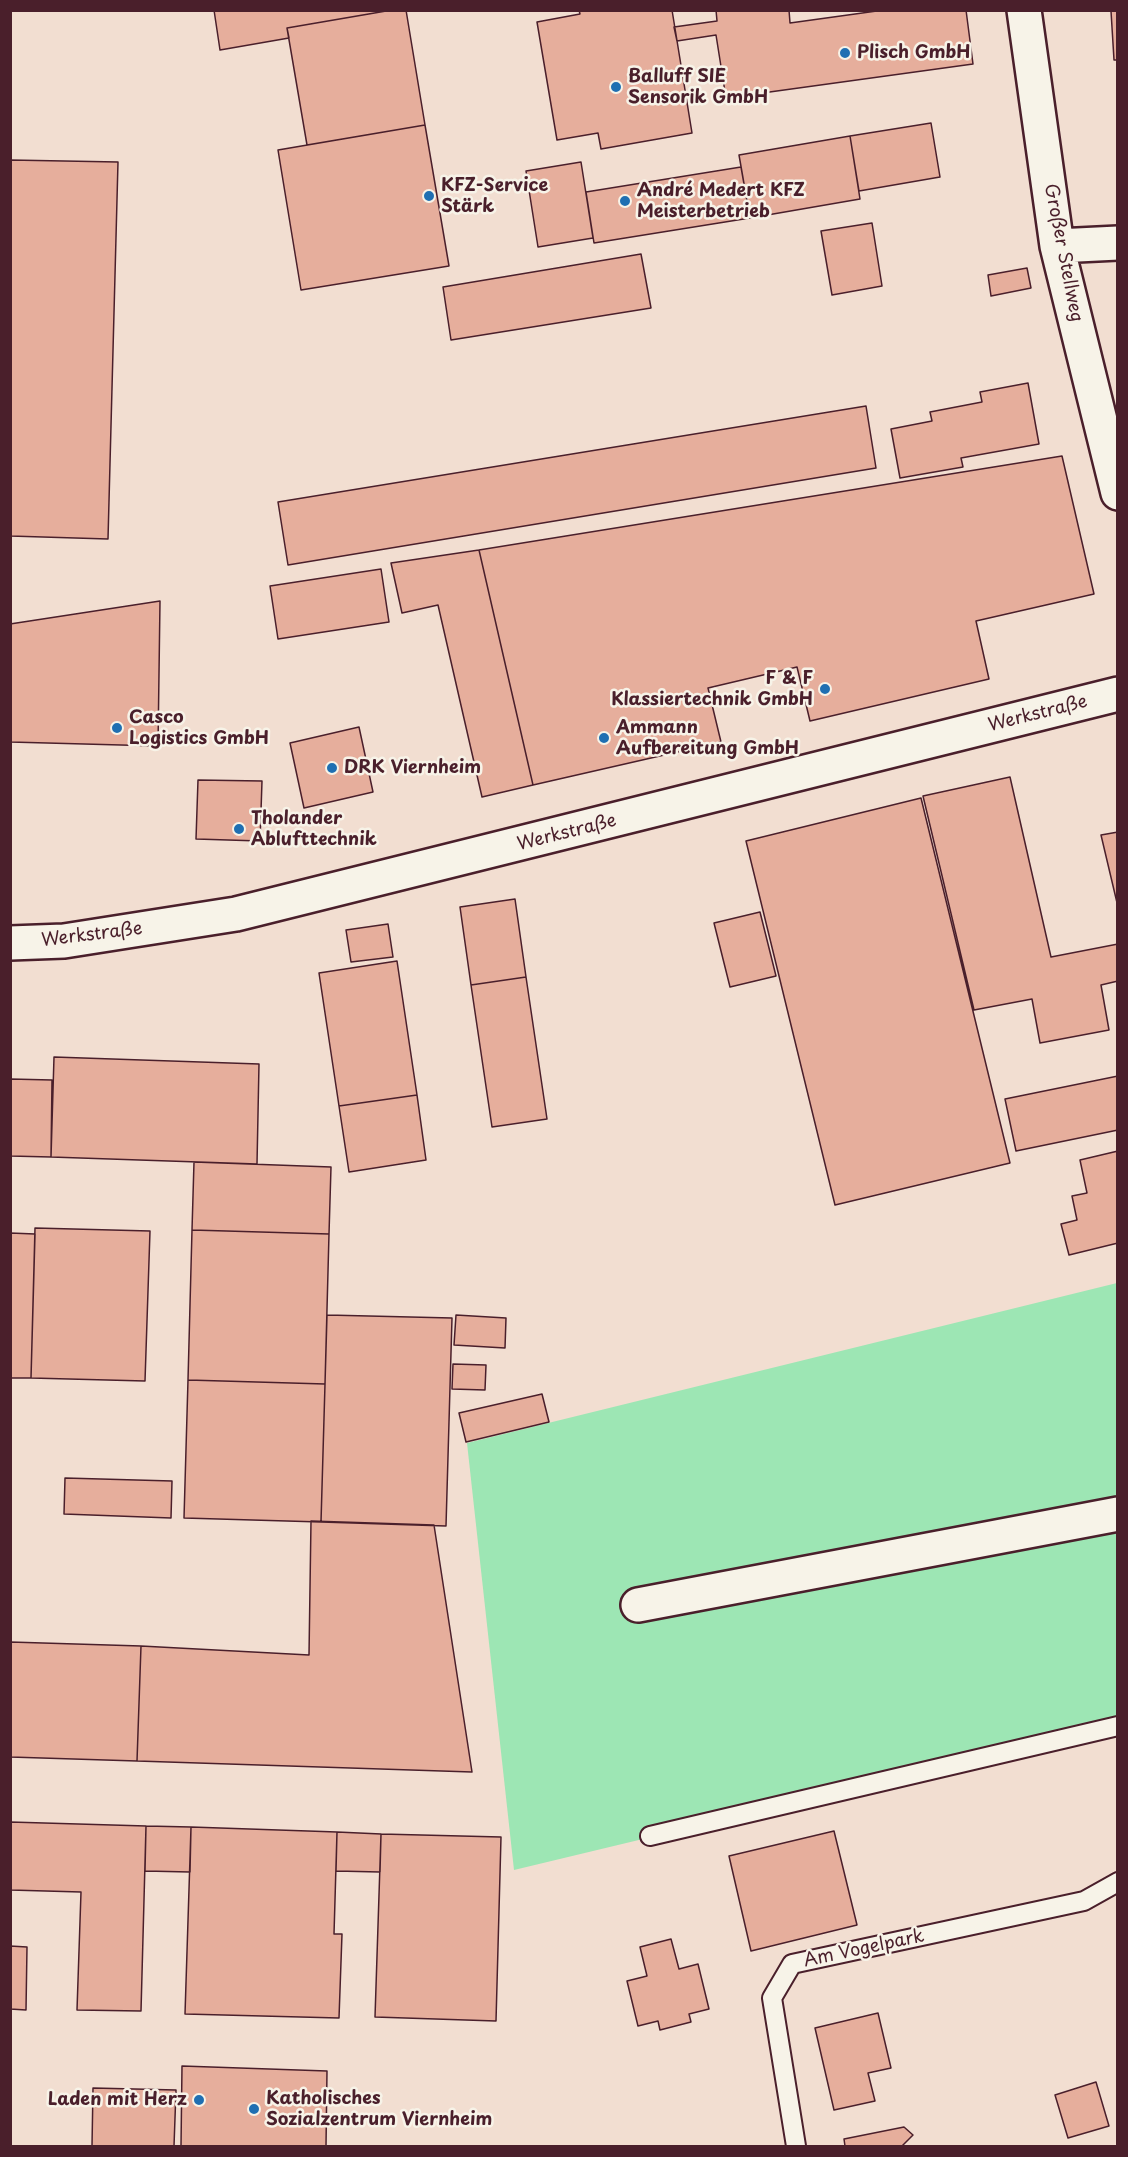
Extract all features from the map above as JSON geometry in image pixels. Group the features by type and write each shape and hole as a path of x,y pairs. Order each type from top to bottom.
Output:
{"street":[{"name":"Großer Stellweg","path":"1024,10 1057,246 1118,493"},
{"path":"1057,246 1118,243"},
{"name":"Werkstraße","path":"10,944 64,941 236,914 432,867 1118,694"},
{"path":"638,1605 1118,1514"}],"lane":[{"path":"650,1836 1118,1726"},
{"name":"Am Vogelpark","path":"796,2146 772,1998 792,1964 1084,1901 1118,1882"}],"shaded area":[{"path":"11,11 1117,11 1117,2146 11,2146"}],"green space":[{"path":"1117,1283 1117,1725 514,1870 467,1443"}],"building":[{"path":"214,10 392,10 287,28 289,38 220,50"},
{"path":"392,10 406,10 425,125 307,145 287,28"},
{"name":"Balluff SIE Sensorik GmbH","path":"579,10 672,10 692,133 601,149 598,133 557,140 537,22 580,14"},
{"name":"Plisch GmbH","path":"716,10 789,10 790,23 884,10 966,10 973,64 726,98 716,35 677,41 674,27 717,21"},
{"path":"1111,11 1118,11 1118,60 1114,60"},
{"path":"931,123 940,177 859,191 850,136"},
{"path":"425,125 449,266 301,290 278,150"},
{"path":"850,136 860,199 750,218 739,155"},
{"path":"10,160 118,162 108,539 10,536"},
{"path":"581,162 593,238 538,247 526,171"},
{"path":"741,167 750,218 594,243 586,192"},
{"path":"872,223 882,286 832,295 821,231"},
{"path":"641,254 651,308 451,340 443,287"},
{"path":"1027,268 1031,288 991,296 988,275"},
{"path":"1028,383 1039,444 961,458 963,467 900,478 891,429 932,421 930,412 982,402 980,392"},
{"path":"866,406 876,468 288,565 278,502"},
{"path":"1062,456 1094,594 976,621 989,679 810,721 797,667 708,688 721,742 533,785 479,550"},
{"path":"479,550 533,785 482,797 438,605 402,613 391,563"},
{"path":"381,569 389,622 278,639 270,586"},
{"path":"160,601 158,746 10,742 10,624"},
{"name":"DRK Viernheim","path":"359,727 373,792 304,808 290,743"},
{"path":"1010,777 1051,957 1118,944 1118,981 1101,985 1109,1030 1040,1043 1032,999 974,1010 923,796"},
{"path":"198,780 262,781 260,841 196,839"},
{"path":"921,798 1010,1163 835,1205 746,841"},
{"path":"1118,832 1118,907 1101,835"},
{"path":"515,899 526,977 471,985 460,907"},
{"path":"760,912 776,976 730,987 714,923"},
{"path":"388,924 393,957 351,962 346,930"},
{"path":"397,961 417,1095 339,1106 319,973"},
{"path":"526,977 547,1119 492,1127 471,985"},
{"path":"54,1057 259,1064 257,1164 51,1157"},
{"path":"1118,1076 1118,1130 1016,1151 1005,1099"},
{"path":"10,1079 52,1080 51,1157 10,1156"},
{"path":"417,1095 426,1160 349,1172 339,1106"},
{"path":"1118,1151 1118,1243 1069,1255 1061,1224 1077,1220 1072,1196 1087,1193 1080,1160"},
{"path":"194,1162 331,1167 329,1234 192,1230"},
{"path":"35,1228 150,1231 145,1381 31,1378"},
{"path":"192,1230 329,1234 325,1384 188,1380"},
{"path":"10,1233 35,1234 31,1378 10,1378"},
{"path":"327,1315 452,1318 446,1526 321,1522"},
{"path":"456,1315 506,1318 505,1348 454,1345"},
{"path":"453,1364 486,1365 485,1390 452,1389"},
{"path":"188,1380 325,1384 321,1522 184,1518"},
{"path":"542,1394 549,1422 466,1442 459,1413"},
{"path":"65,1478 172,1481 171,1518 64,1514"},
{"path":"311,1521 434,1525 472,1772 137,1761 141,1646 309,1655"},
{"path":"10,1642 141,1646 137,1761 10,1757"},
{"path":"10,1822 146,1826 141,2011 77,2010 81,1892 10,1890"},
{"path":"146,1826 191,1827 190,1872 145,1871"},
{"path":"191,1827 337,1832 334,1934 342,1934 339,2018 185,2014"},
{"path":"834,1831 857,1925 751,1951 729,1856"},
{"path":"337,1832 381,1834 380,1872 336,1871"},
{"path":"381,1834 501,1837 496,2021 375,2017"},
{"path":"671,1939 679,1969 698,1964 709,2009 689,2014 691,2022 660,2030 658,2021 638,2026 627,1981 647,1976 640,1947"},
{"path":"10,1946 27,1947 26,2010 10,2009"},
{"path":"878,2013 891,2068 868,2073 875,2101 834,2110 815,2028"},
{"name":"Katholisches Sozialzentrum Viernheim","path":"182,2066 327,2071 326,2146 181,2146"},
{"path":"1096,2082 1109,2126 1068,2138 1055,2095"},
{"path":"93,2088 176,2090 174,2146 92,2146"},
{"path":"904,2127 913,2135 902,2146 845,2146 844,2139"}],"place":[{"name":"Plisch GmbH","path":"845,53"},
{"name":"Balluff SIE Sensorik GmbH","path":"616,87"},
{"name":"KFZ-Service Stärk","path":"429,196"},
{"name":"André Medert KFZ Meisterbetrieb","path":"625,201"},
{"name":"F & F Klassiertechnik GmbH","path":"825,689"},
{"name":"Casco Logistics GmbH","path":"117,728"},
{"name":"Ammann Aufbereitung GmbH","path":"604,738"},
{"name":"DRK Viernheim","path":"332,768"},
{"name":"Tholander Ablufttechnik","path":"239,829"},
{"name":"Laden mit Herz","path":"199,2100"},
{"name":"Katholisches Sozialzentrum Viernheim","path":"254,2109"}]}
